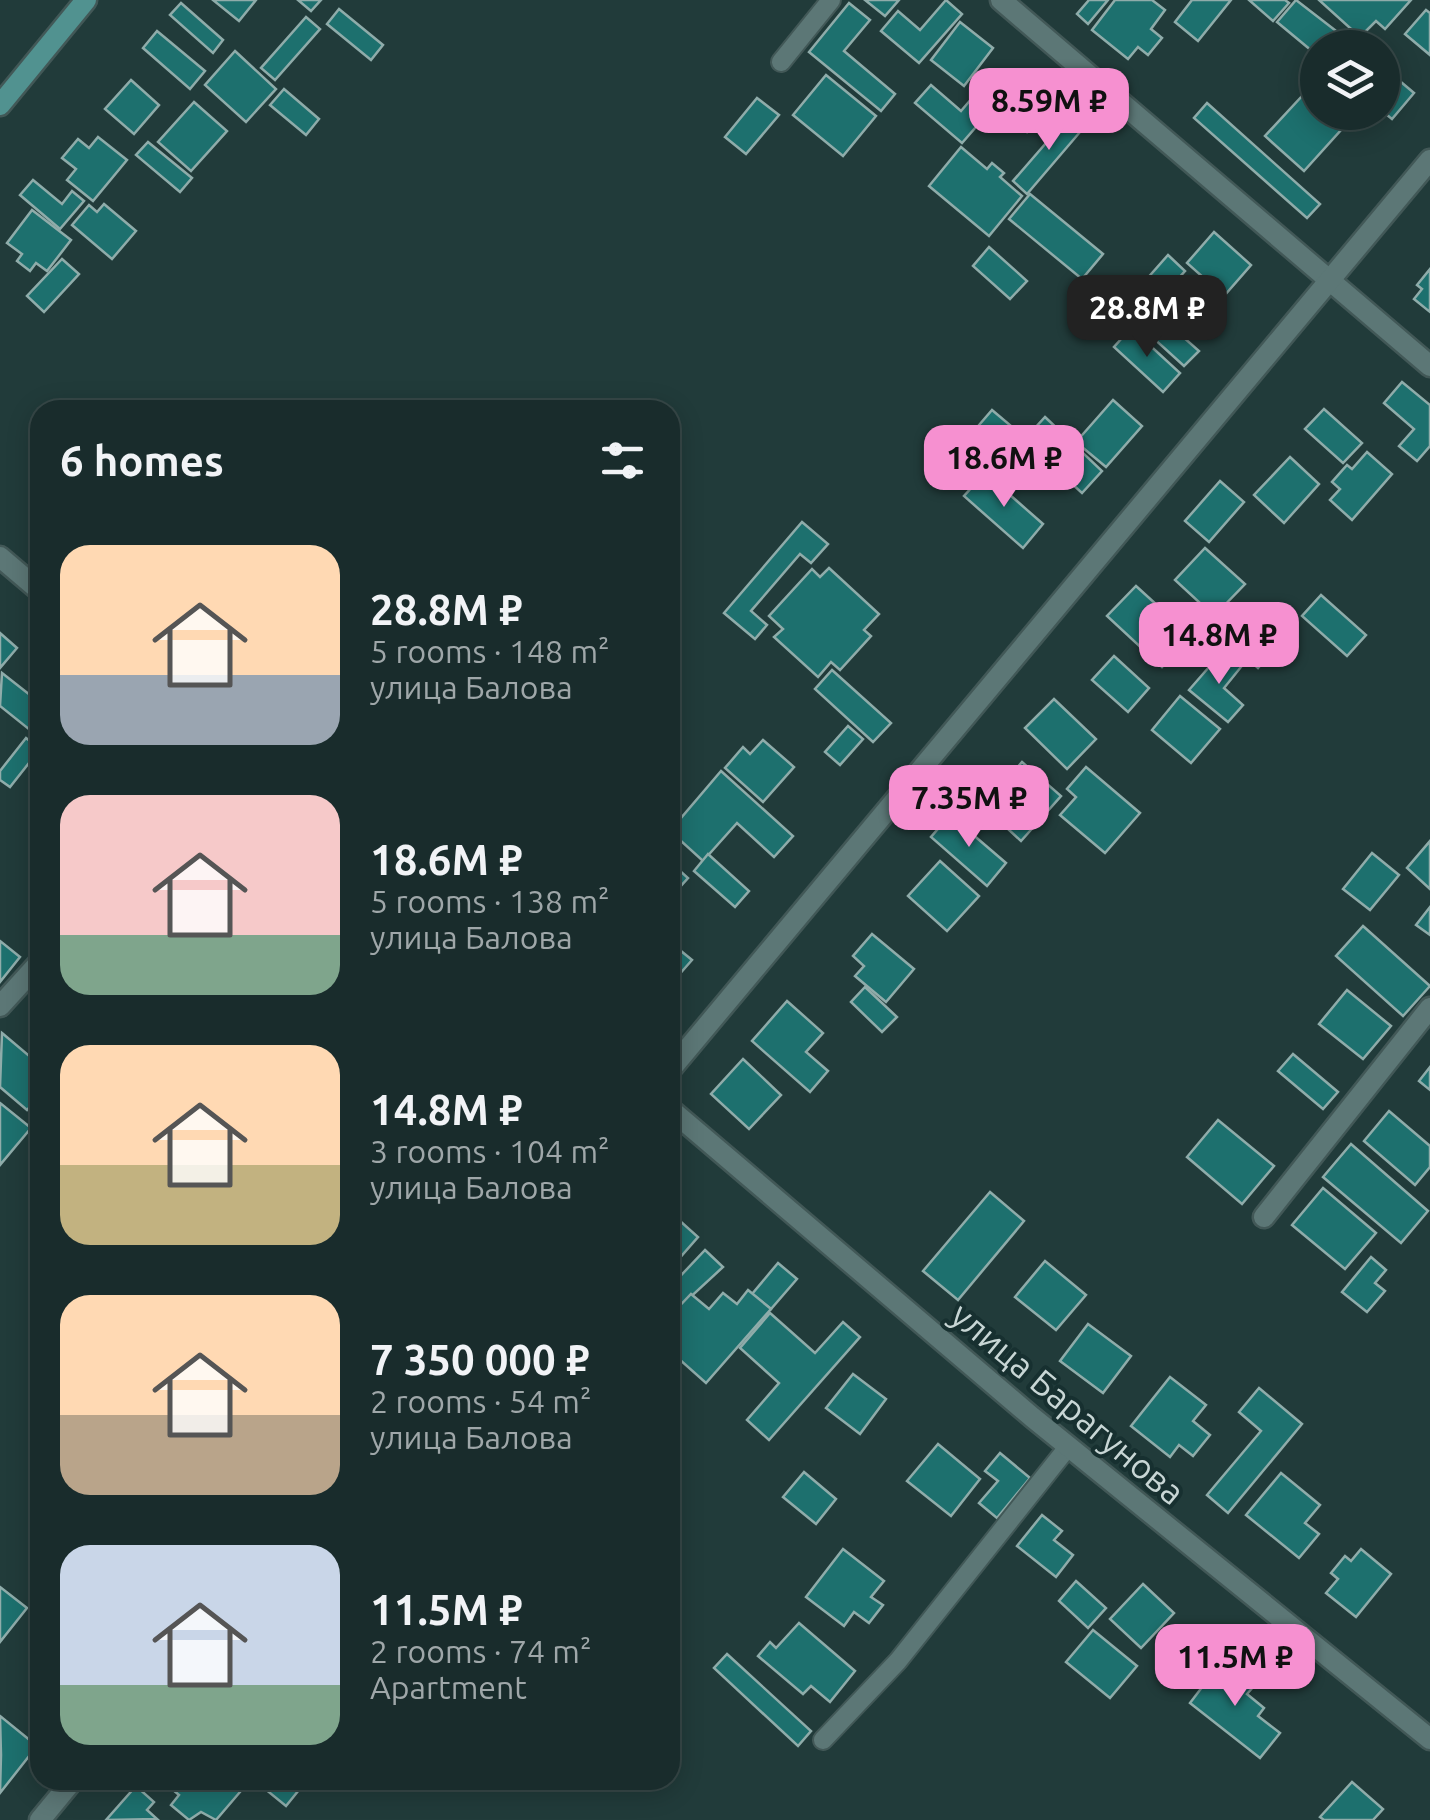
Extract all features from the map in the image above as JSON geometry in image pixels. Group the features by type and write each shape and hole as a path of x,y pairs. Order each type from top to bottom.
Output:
{"street":[{"path":"0,105 86,0"},
{"path":"1000,0 1430,366"},
{"path":"680,1058 1430,160"},
{"path":"0,557 30,582"},
{"path":"0,1006 30,973"},
{"path":"1264,1217 1430,1008"},
{"name":"улица Барагунова","path":"680,1117 1068,1447 1430,1739"},
{"path":"40,1820 65,1790"}],"lane":[{"path":"781,62 831,0"},
{"path":"823,1740 898,1661 1068,1447"}],"building":[{"path":"213,0 256,0 239,21"},
{"path":"298,0 321,0 311,11"},
{"path":"865,0 899,0 885,16"},
{"path":"946,0 962,14 919,63 881,31 898,11 920,30"},
{"path":"1089,0 1108,0 1088,24 1077,14"},
{"path":"1115,0 1152,0 1165,10 1151,29 1162,38 1148,55 1138,47 1128,59 1092,30"},
{"path":"1192,0 1231,0 1198,41 1175,22"},
{"path":"1249,0 1285,0 1289,3 1273,21"},
{"path":"1296,0 1335,30 1300,30 1300,41 1277,22"},
{"path":"1319,0 1411,0 1385,29 1376,21 1367,30 1352,30"},
{"path":"181,3 223,40 213,53 170,15"},
{"path":"849,3 870,20 844,51 895,94 881,111 809,52"},
{"path":"339,9 383,45 371,60 327,24"},
{"path":"1426,10 1430,13 1430,55 1405,34"},
{"path":"306,17 320,29 275,80 261,68"},
{"path":"960,22 993,48 964,86 931,60"},
{"path":"157,31 205,71 190,89 143,48"},
{"path":"235,51 276,89 246,122 205,85"},
{"path":"826,75 876,116 843,156 793,115"},
{"path":"1026,76 1055,101 1047,111 1052,115 1040,129 1034,124 1027,132 999,108"},
{"path":"131,80 159,105 134,134 105,109"},
{"path":"1400,81 1414,93 1400,110"},
{"path":"985,83 1002,97 962,143 915,103 931,85 961,111"},
{"path":"284,89 319,119 306,135 270,105"},
{"path":"757,98 779,115 746,154 725,137"},
{"path":"1300,98 1300,130 1341,130 1304,171 1265,136"},
{"path":"194,102 227,131 191,171 158,142"},
{"path":"1207,103 1320,204 1307,218 1194,118"},
{"path":"1072,113 1086,125 1027,194 1013,181"},
{"path":"98,137 127,160 93,201 67,180 76,169 62,158 78,139 89,148"},
{"path":"148,142 192,178 180,192 136,155"},
{"path":"961,147 987,169 992,163 1004,173 1000,177 1022,196 989,236 929,186"},
{"path":"33,180 62,204 72,191 84,201 60,229 20,195"},
{"path":"1030,194 1103,254 1082,279 1009,219"},
{"path":"104,204 136,231 112,259 72,225 89,205 97,212"},
{"path":"32,210 71,240 47,271 36,263 30,271 17,261 22,254 7,243"},
{"path":"1214,232 1251,265 1224,296 1187,263"},
{"path":"989,247 1027,281 1010,299 973,266"},
{"path":"1168,255 1185,271 1148,312 1131,297"},
{"path":"62,259 79,274 44,312 27,296"},
{"path":"1430,269 1430,312 1414,299 1422,289 1417,285"},
{"path":"1165,321 1199,351 1184,366 1151,336"},
{"path":"1131,328 1180,373 1163,392 1114,347"},
{"path":"1402,382 1430,405 1430,446 1417,461 1399,446 1414,429 1384,403"},
{"path":"1113,400 1142,426 1106,467 1076,442"},
{"path":"1324,409 1362,443 1343,463 1305,429"},
{"path":"992,410 1023,436 998,465 967,439"},
{"path":"1045,417 1102,471 1082,493 1024,440"},
{"path":"1367,452 1392,474 1352,520 1330,500 1340,489 1332,482 1347,465 1352,469"},
{"path":"1290,457 1319,484 1284,523 1254,495"},
{"path":"985,473 1043,524 1023,548 964,496"},
{"path":"1220,481 1244,502 1209,542 1185,521"},
{"path":"802,522 828,544 811,563 800,554 751,611 767,625 755,639 724,613"},
{"path":"1205,548 1245,584 1214,616 1175,580"},
{"path":"829,568 879,614 864,630 871,636 840,670 831,662 818,677 774,637 783,629 769,616 812,569 820,577"},
{"path":"1136,586 1191,636 1162,667 1107,616"},
{"path":"1321,595 1366,635 1347,656 1302,616"},
{"path":"1271,617 1289,633 1258,668 1231,645 1253,621 1261,628"},
{"path":"0,633 17,648 0,668"},
{"path":"1223,651 1241,667 1224,688 1243,705 1228,722 1189,690"},
{"path":"1114,656 1149,688 1128,712 1092,680"},
{"path":"832,670 891,723 873,742 815,689"},
{"path":"2,673 30,695 30,730 0,706"},
{"path":"1180,696 1220,729 1191,763 1152,730"},
{"path":"1054,699 1096,739 1067,769 1025,728"},
{"path":"848,726 863,739 840,765 825,752"},
{"path":"26,738 30,741 30,762 10,787 0,780 0,771"},
{"path":"763,740 794,767 763,802 725,768 743,747 750,754"},
{"path":"1022,762 1061,796 1021,841 983,806"},
{"path":"1086,767 1140,813 1105,853 1060,815 1076,797 1067,789"},
{"path":"721,771 793,836 774,857 737,823 703,861 680,840 680,819"},
{"path":"950,815 1006,863 987,886 931,837"},
{"path":"1430,841 1430,889 1407,868"},
{"path":"1372,853 1399,875 1370,910 1343,889"},
{"path":"708,854 749,891 735,907 694,871"},
{"path":"940,861 979,896 947,931 908,896"},
{"path":"680,871 688,878 680,887"},
{"path":"1430,907 1430,935 1416,925"},
{"path":"1363,926 1430,986 1403,1016 1336,956"},
{"path":"872,934 914,969 886,1002 855,976 864,966 853,956"},
{"path":"0,941 20,957 0,982"},
{"path":"680,950 692,960 680,974"},
{"path":"865,987 897,1017 882,1032 851,1002"},
{"path":"1347,990 1391,1026 1363,1059 1319,1024"},
{"path":"787,1001 823,1033 806,1052 828,1071 810,1092 752,1041"},
{"path":"2,1033 30,1057 30,1107 27,1110 0,1087"},
{"path":"1293,1054 1338,1092 1323,1109 1278,1071"},
{"path":"743,1059 781,1095 749,1129 711,1094"},
{"path":"1430,1067 1430,1090 1419,1081"},
{"path":"0,1103 30,1129 0,1165"},
{"path":"1389,1111 1430,1146 1430,1167 1415,1185 1364,1141"},
{"path":"1218,1120 1274,1166 1242,1204 1187,1157"},
{"path":"1351,1144 1428,1211 1401,1243 1323,1177"},
{"path":"1323,1188 1376,1233 1345,1269 1292,1225"},
{"path":"990,1192 1024,1221 958,1300 923,1271"},
{"path":"680,1221 698,1237 680,1258"},
{"path":"705,1250 723,1267 680,1307 680,1276"},
{"path":"1371,1257 1386,1270 1375,1283 1385,1291 1367,1312 1342,1292"},
{"path":"1045,1261 1086,1295 1056,1330 1015,1297"},
{"path":"778,1263 797,1279 771,1309 752,1294"},
{"path":"748,1290 771,1309 706,1383 680,1360 680,1306 691,1294 709,1309 723,1293 737,1304"},
{"path":"770,1313 815,1353 843,1322 860,1337 769,1440 747,1420 779,1383 740,1348"},
{"path":"1088,1324 1131,1356 1103,1393 1060,1361"},
{"path":"853,1374 886,1399 860,1434 826,1408"},
{"path":"1170,1377 1206,1405 1193,1421 1210,1435 1193,1456 1179,1445 1170,1457 1131,1426"},
{"path":"1259,1388 1302,1424 1228,1513 1207,1495 1261,1431 1239,1412"},
{"path":"938,1444 980,1479 951,1516 907,1481"},
{"path":"1000,1453 1030,1478 997,1518 979,1503 998,1481 985,1471"},
{"path":"804,1472 836,1499 816,1524 783,1497"},
{"path":"1281,1473 1320,1505 1305,1523 1319,1534 1299,1558 1246,1515"},
{"path":"1042,1515 1062,1531 1054,1540 1073,1555 1056,1577 1017,1546"},
{"path":"843,1549 884,1581 871,1597 883,1605 869,1623 854,1612 844,1626 806,1597"},
{"path":"1361,1549 1391,1574 1356,1617 1326,1593 1338,1579 1331,1573 1345,1556 1351,1561"},
{"path":"1076,1581 1106,1608 1088,1628 1059,1601"},
{"path":"1143,1584 1174,1613 1141,1648 1110,1619"},
{"path":"0,1587 27,1608 0,1642"},
{"path":"799,1623 855,1671 830,1702 811,1686 803,1694 758,1656 770,1642 776,1648"},
{"path":"1093,1630 1137,1666 1110,1698 1066,1662"},
{"path":"727,1654 811,1731 798,1746 714,1668"},
{"path":"1222,1661 1254,1686 1247,1694 1264,1708 1258,1716 1280,1733 1260,1758 1190,1703"},
{"path":"0,1716 30,1740 30,1755 0,1793"},
{"path":"1352,1782 1383,1809 1373,1820 1320,1817"},
{"path":"132,1790 140,1790 154,1802 147,1810 157,1819 106,1820"},
{"path":"173,1790 242,1790 216,1820 201,1812 189,1820 171,1805 179,1795"},
{"path":"266,1790 299,1790 286,1806"}]}
